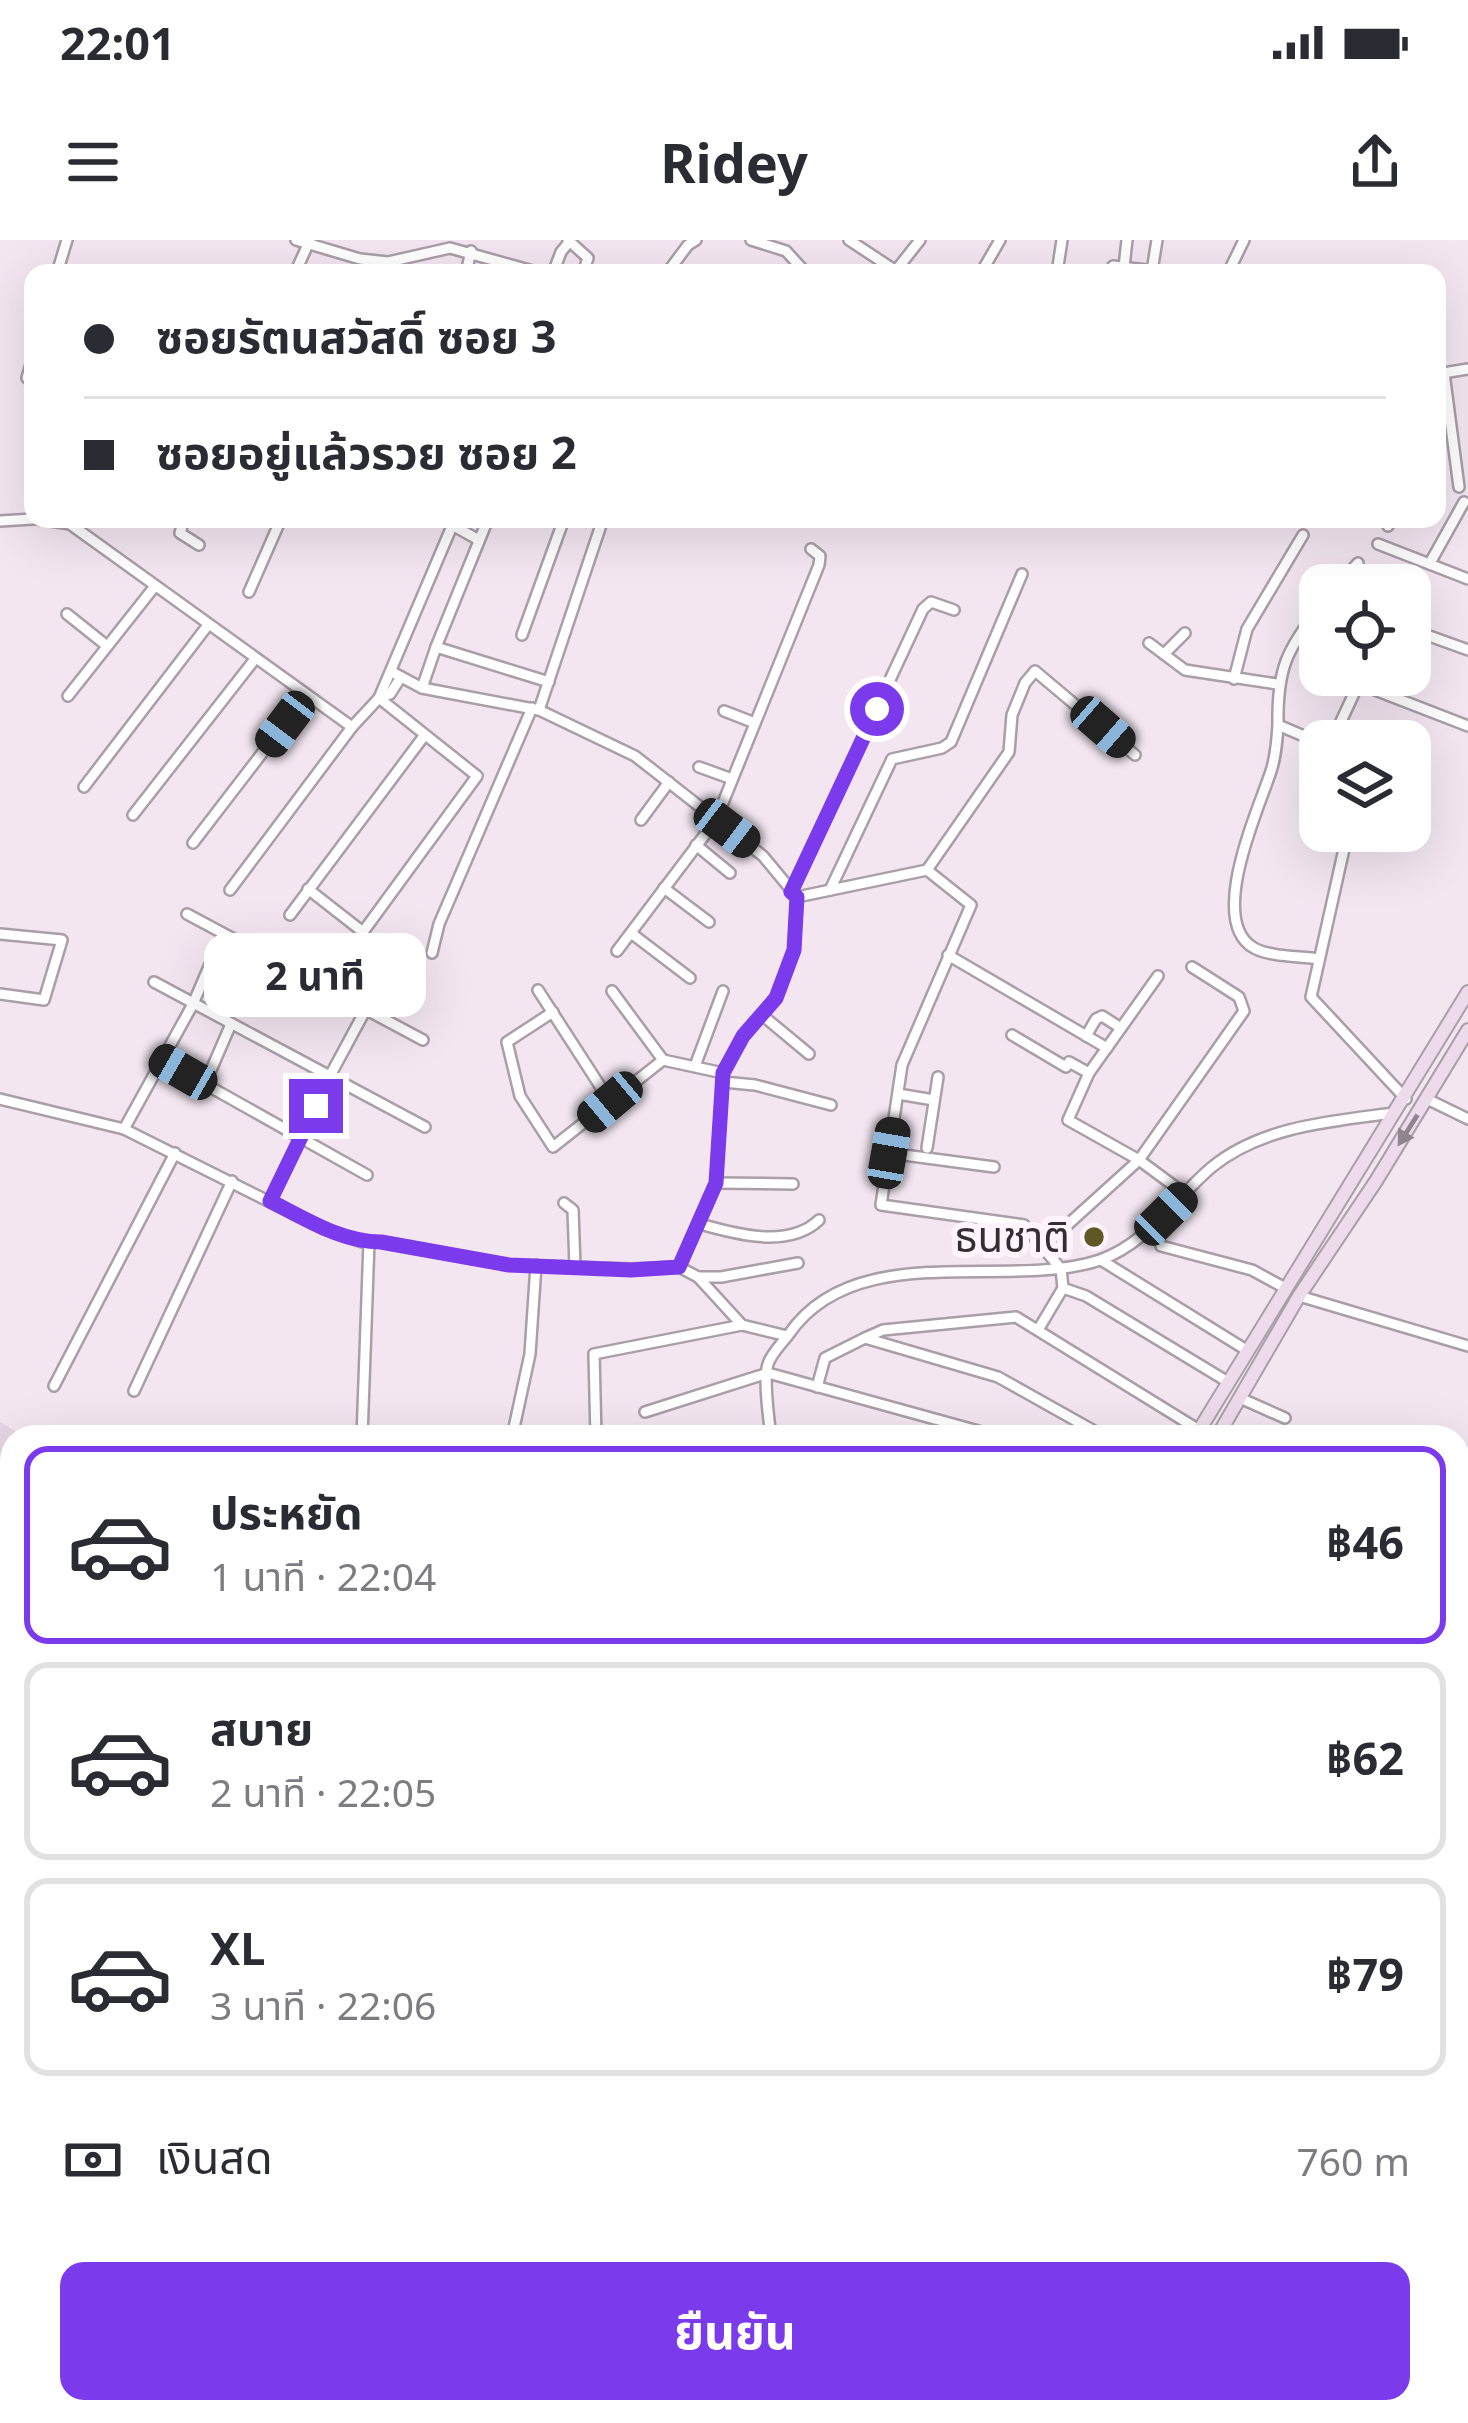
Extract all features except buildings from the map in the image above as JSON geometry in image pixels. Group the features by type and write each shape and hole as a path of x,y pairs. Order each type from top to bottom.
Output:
{"main road":[{"path":"1224,1425 1299,1296 1427,1099 1465,1026 1468,992"},
{"path":"1202,1425 1406,1099 1465,1026"}],"street":[{"path":"296,240 360,259 393,261 450,248 512,264"},
{"path":"751,240 785,251 797,264"},
{"path":"849,240 884,264"},
{"path":"901,264 920,240"},
{"path":"569,241 587,258 585,264"},
{"path":"468,264 471,251"},
{"path":"1446,409 1459,487"},
{"path":"1430,563 1464,502"},
{"path":"75,528 352,727"},
{"path":"184,528 183,537 199,545"},
{"path":"250,592 277,528"},
{"path":"230,890 352,727 397,675 452,528"},
{"path":"462,528 479,540"},
{"path":"422,688 484,528"},
{"path":"522,635 561,528"},
{"path":"432,953 439,924 548,682 600,528"},
{"path":"1234,679 1246,628 1303,535"},
{"path":"1378,544 1468,579"},
{"path":"617,951 716,820 819,565 820,556 812,549"},
{"path":"830,890 892,759 950,742 1022,574"},
{"path":"68,696 154,586"},
{"path":"679,1267 716,1183 723,1078 743,1036 776,998 794,950 794,894 926,604 954,610"},
{"path":"67,614 107,646"},
{"path":"84,787 208,625"},
{"path":"1164,654 1185,633"},
{"path":"1299,633 1290,644 1277,684 1273,765 1246,832 1235,911 1255,949 1318,959"},
{"path":"1431,637 1468,650"},
{"path":"1149,643 1185,670 1277,684"},
{"path":"436,647 548,682"},
{"path":"133,815 255,659"},
{"path":"794,894 927,870 1010,752 1012,716 1035,671 1135,755"},
{"path":"397,675 422,688 536,709 635,756 763,856 794,894"},
{"path":"1342,720 1356,688 1362,685 1468,726"},
{"path":"194,843 306,696"},
{"path":"308,889 363,932 477,776 380,698"},
{"path":"724,711 755,723"},
{"path":"1278,725 1299,734"},
{"path":"290,915 424,736"},
{"path":"699,766 732,779"},
{"path":"641,820 669,782"},
{"path":"696,845 730,873"},
{"path":"1343,852 1313,1000 1406,1099"},
{"path":"927,870 971,904 902,1065 880,1205 1024,1225 1060,1268 1063,1288 1038,1330"},
{"path":"664,888 709,922"},
{"path":"187,914 423,1040"},
{"path":"631,933 689,978"},
{"path":"0,934 62,940 44,1000 0,994"},
{"path":"124,1129 193,1004 223,934"},
{"path":"948,955 1107,1048"},
{"path":"1043,1247 1139,1160 1244,1011 1239,998 1192,967"},
{"path":"1157,976 1089,1073 1068,1120 1139,1160 1185,1194"},
{"path":"154,982 425,1126"},
{"path":"538,990 610,1102"},
{"path":"612,991 663,1060 831,1105"},
{"path":"695,1066 723,992"},
{"path":"270,1201 367,1009"},
{"path":"553,1012 507,1042 520,1096 553,1147 663,1060"},
{"path":"762,1015 809,1054"},
{"path":"1086,1036 1102,1016 1120,1028"},
{"path":"205,1084 231,1024"},
{"path":"1012,1035 1066,1067 1070,1062 1089,1073"},
{"path":"162,1060 367,1175"},
{"path":"927,1148 938,1077"},
{"path":"898,1094 934,1100"},
{"path":"0,1099 124,1129 324,1229 369,1242 509,1265 679,1267 698,1277 742,1325"},
{"path":"1427,1099 1468,1118"},
{"path":"770,1425 767,1364 800,1318 844,1291 887,1277 934,1271 1060,1268 1101,1260 1146,1234 1214,1165 1245,1148 1306,1124 1397,1113"},
{"path":"54,1386 175,1153"},
{"path":"889,1153 994,1167"},
{"path":"134,1391 232,1181"},
{"path":"716,1183 793,1184"},
{"path":"564,1203 573,1210 575,1267"},
{"path":"700,1223 731,1233 778,1236 810,1229 819,1220"},
{"path":"362,1425 369,1242"},
{"path":"1161,1246 1252,1270 1285,1288"},
{"path":"1101,1260 1248,1351"},
{"path":"698,1277 798,1263"},
{"path":"515,1425 530,1354 536,1265"},
{"path":"1063,1288 1086,1296 1228,1382"},
{"path":"1299,1296 1468,1346"},
{"path":"817,1387 824,1358 883,1330 1016,1317 1185,1425"},
{"path":"596,1425 594,1354 742,1325 787,1336"},
{"path":"866,1338 998,1377 1084,1425"},
{"path":"645,1412 768,1373 956,1425"},
{"path":"1240,1398 1285,1418"}],"place":[{"name":"ธนชาติ","path":"1094,1237"}],"route":[{"path":"316,1106 270,1201 324,1229 362,1242 509,1265 679,1267 716,1183 723,1073 743,1036 776,998 794,950 797,897 791,892 877,709"}]}
